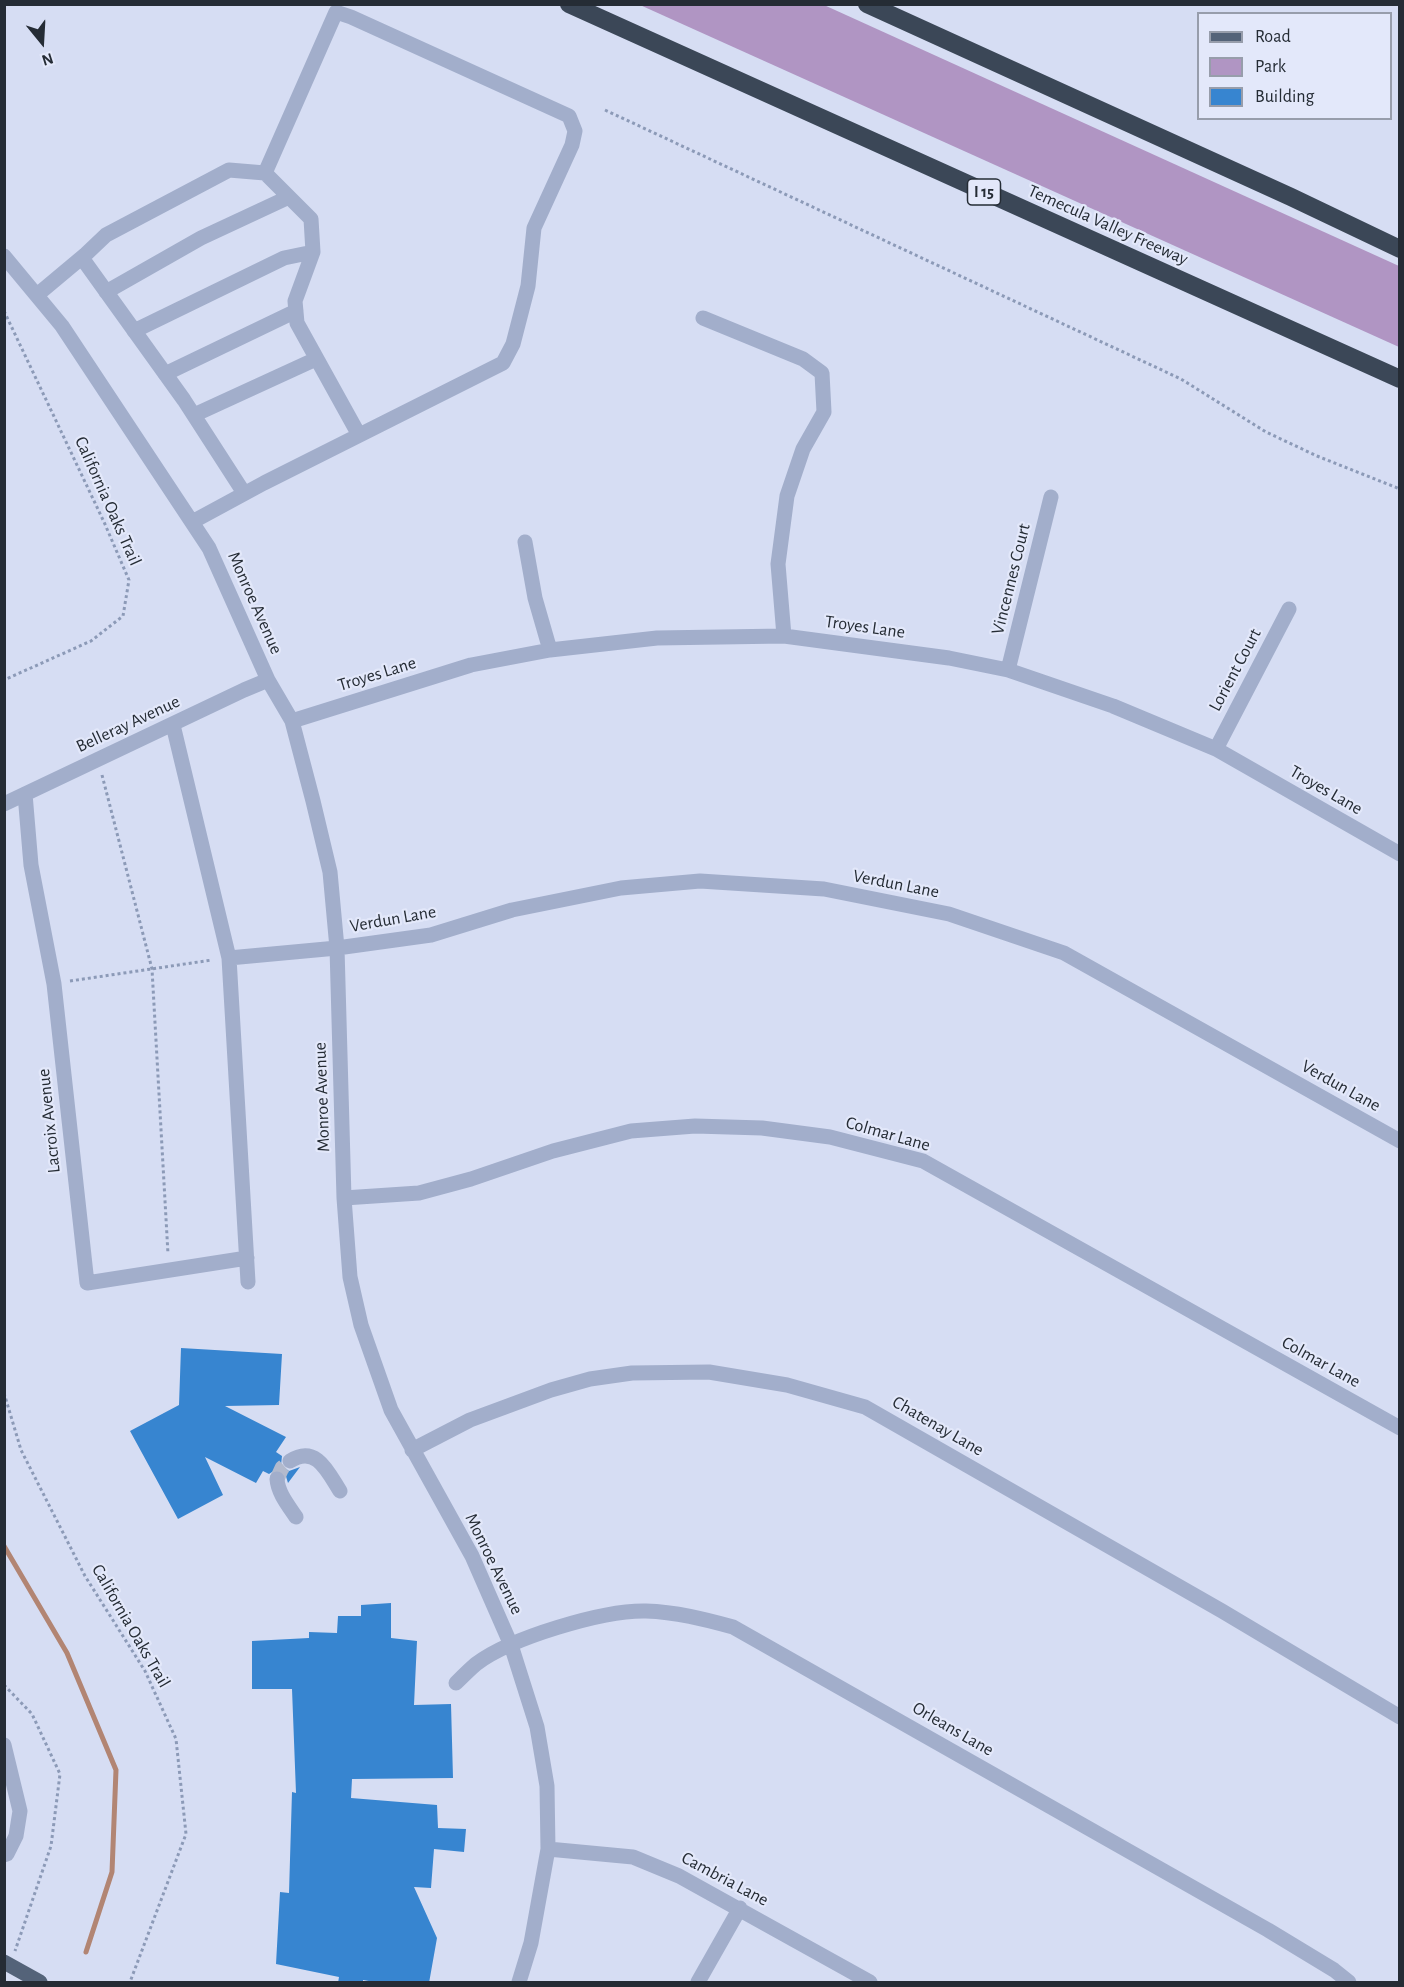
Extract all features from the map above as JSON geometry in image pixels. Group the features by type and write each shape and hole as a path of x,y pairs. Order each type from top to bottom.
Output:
{"highway":[{"name":"Temecula Valley Freeway","path":"569,4 1400,379"},
{"path":"867,4 1400,249"}],"main road":[{"path":"7,1964 40,1983"}],"street":[{"path":"192,522 244,493 503,363 513,344 528,286 534,228 572,145 575,131 569,116 361,21 336,12 265,172"},
{"path":"37,295 106,235 229,170 265,172 311,219 313,252 296,301 297,323 359,435"},
{"path":"106,292 201,238 289,197"},
{"path":"134,331 284,258 313,252"},
{"name":"Monroe Avenue","path":"4,256 62,326 209,548 268,680 292,721 330,872 337,948 344,1198 350,1277 361,1325 391,1410 472,1557 511,1645 537,1727 547,1786 548,1849 531,1943 519,1983"},
{"path":"82,258 194,415 244,493"},
{"path":"165,374 296,311"},
{"path":"703,318 803,359 822,373 825,412 803,449 787,496 778,564 784,636"},
{"path":"194,415 316,359"},
{"name":"Vincennes Court","path":"1008,670 1052,497"},
{"path":"525,542 535,598 549,650"},
{"name":"Lorient Court","path":"1216,749 1289,609"},
{"name":"Troyes Lane","path":"292,721 471,665 549,650 657,638 784,636 938,657 1008,670 1113,706 1216,749 1400,854"},
{"name":"Belleray Avenue","path":"4,804 268,680"},
{"path":"173,725 229,958 248,1282"},
{"name":"Lacroix Avenue","path":"26,794 31,865 54,984 87,1283 247,1258"},
{"name":"Verdun Lane","path":"229,958 337,948 431,935 512,910 621,888 700,881 824,889 949,914 1064,953 1400,1141"},
{"name":"Colmar Lane","path":"344,1198 419,1193 471,1179 553,1151 631,1131 695,1126 762,1128 830,1137 923,1161 1400,1428"},
{"name":"Chatenay Lane","path":"412,1450 470,1420 551,1390 590,1379 632,1373 709,1372 787,1385 865,1407 1222,1611 1400,1717"},
{"path":"290,1461 301,1455 312,1456 326,1468 340,1491"},
{"path":"278,1479 281,1494 296,1517"},
{"name":"Orleans Lane","path":"456,1683 477,1664 511,1645 576,1622 609,1615 644,1611 687,1615 733,1627 1268,1930 1334,1970 1349,1983"},
{"path":"4,1744 20,1811 16,1836 8,1854 4,1855"},
{"name":"Cambria Lane","path":"548,1849 633,1857 679,1876 740,1908 870,1983"},
{"path":"698,1983 740,1908"}],"path":[{"path":"605,110 1181,379 1266,432 1317,456 1400,489"},
{"name":"California Oaks Trail","path":"4,311 129,580 123,616 91,641 4,680"},
{"path":"98,759 152,969 169,1270"},
{"path":"54,984 229,958"},
{"name":"California Oaks Trail","path":"4,1393 21,1450 85,1576 145,1671 176,1739 186,1834 130,1983"},
{"path":"4,1685 32,1714 60,1774 51,1846 7,1964"}],"green space":[{"path":"640,5 824,5 1399,266 1399,347"}],"building":[{"path":"181,1348 282,1354 279,1405 225,1406 286,1437 276,1452 282,1456 281,1465 289,1471 300,1467 288,1483 285,1473 280,1470 269,1474 263,1471 256,1483 205,1457 223,1495 178,1519 130,1431 179,1405"},
{"path":"391,1603 391,1638 417,1641 414,1705 451,1704 453,1778 352,1779 351,1798 437,1805 438,1828 466,1829 464,1852 434,1849 431,1888 414,1887 437,1938 429,1983 380,1983 363,1980 363,1983 338,1983 339,1977 276,1964 280,1892 289,1893 292,1792 296,1793 292,1689 252,1689 252,1641 309,1638 309,1632 337,1633 338,1616 361,1616 361,1605"}],"waterway":[{"path":"4,1546 67,1653 116,1770 112,1872 86,1952"}],"tunnel":[{"path":"277,1479 282,1468 290,1461"}]}
